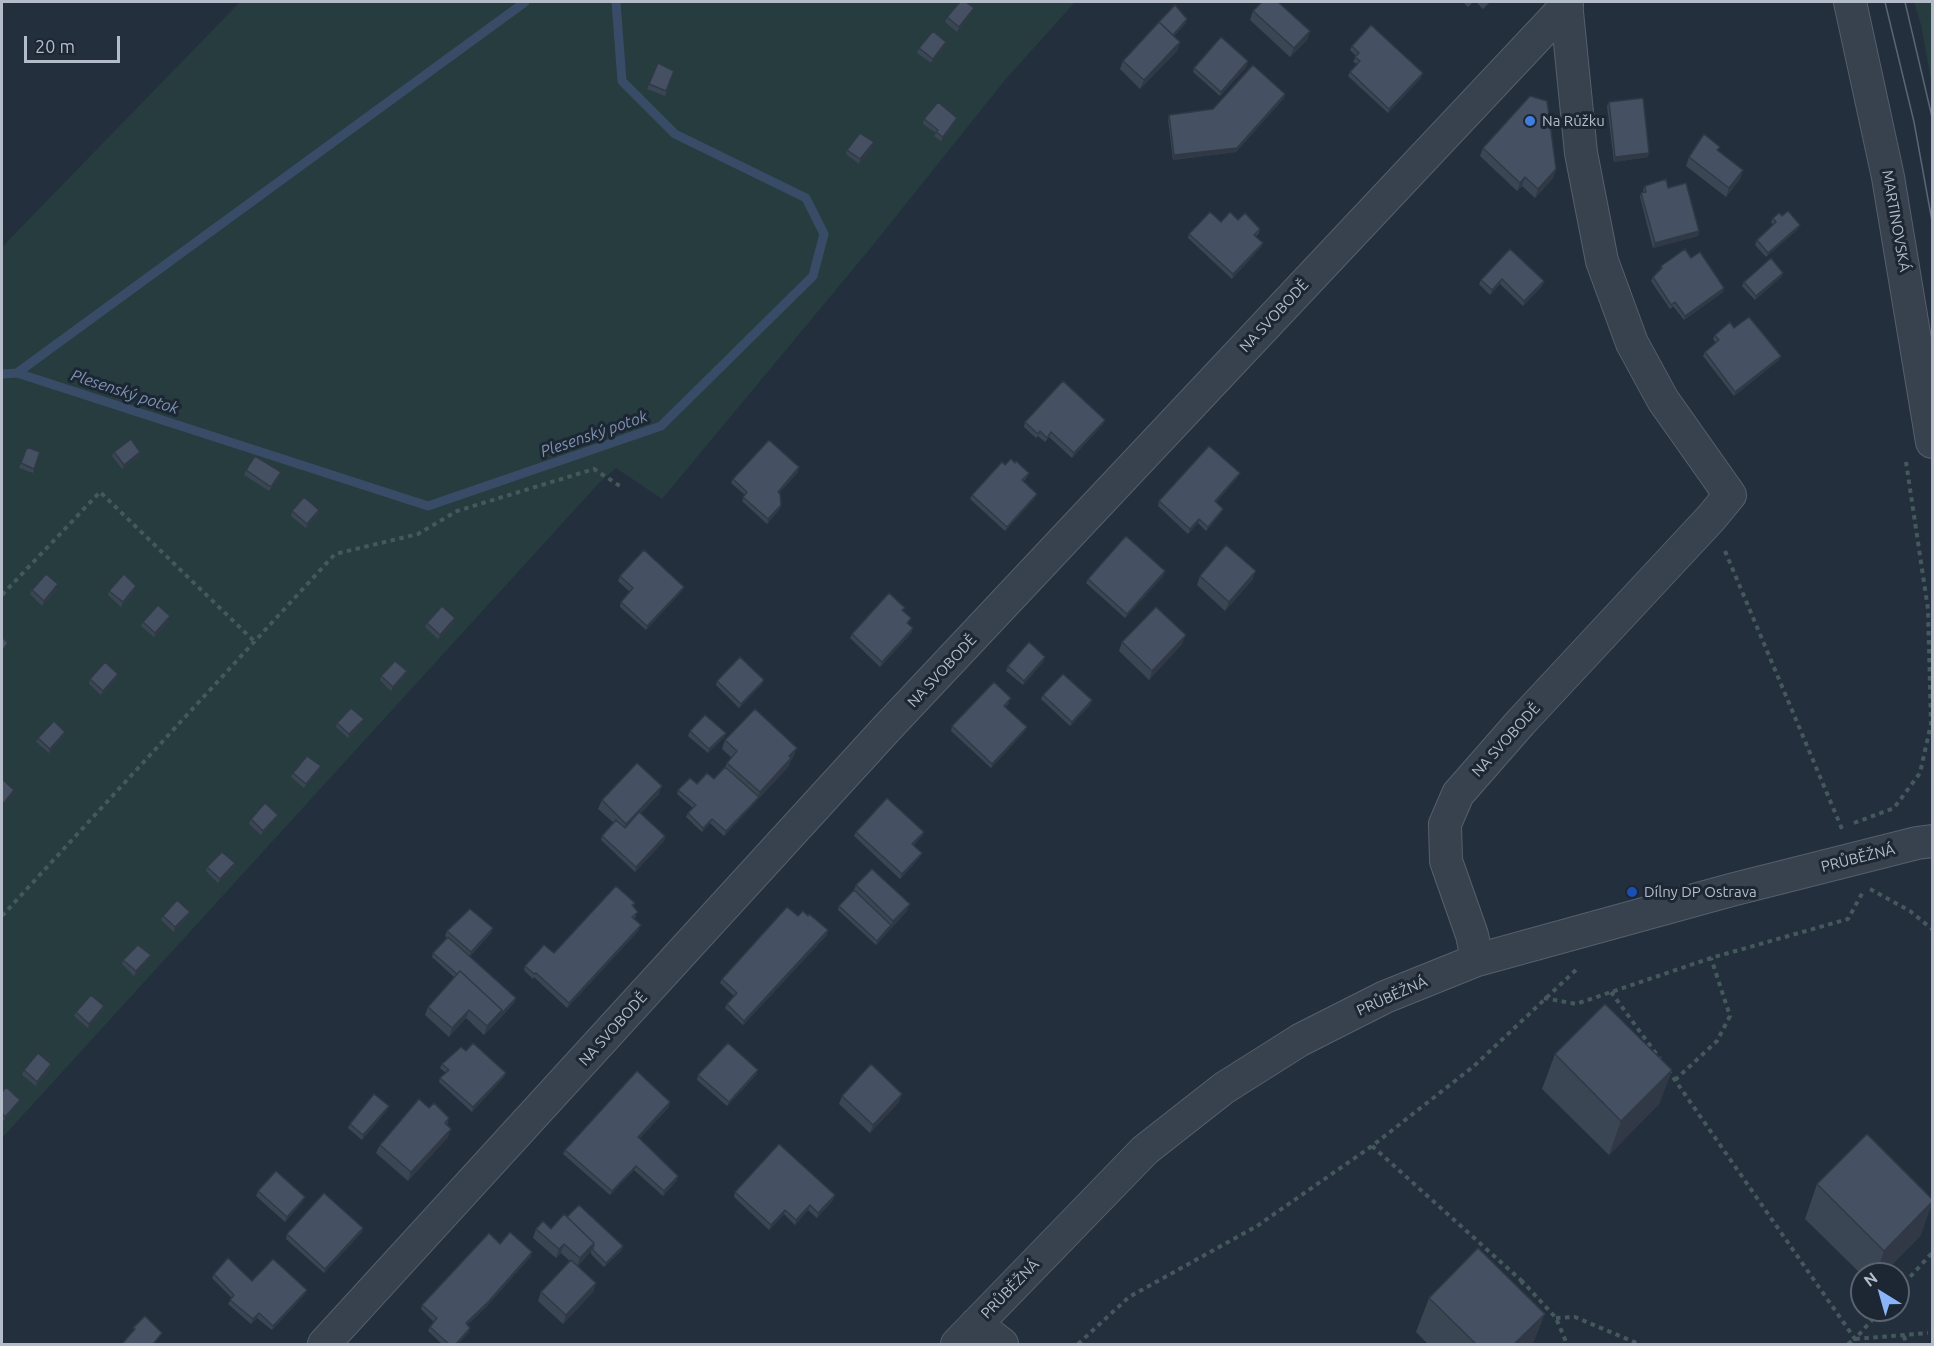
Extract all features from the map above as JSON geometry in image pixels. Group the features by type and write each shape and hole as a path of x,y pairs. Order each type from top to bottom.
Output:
{"street":[{"name":"MARTINOVSKÁ","path":"1850,2 1888,177 1932,442"},
{"name":"NA SVOBODĚ","path":"1477,960 1472,935 1446,861 1445,824 1458,794 1521,722 1730,495 1663,400 1632,343 1602,261 1581,153 1567,3"},
{"name":"NA SVOBODĚ","path":"324,1344 888,727 1567,3"},
{"name":"PRŮBĚŽNÁ","path":"967,1334 1145,1150 1224,1088 1300,1040 1374,1002 1477,960 1731,890 1932,841"},
{"path":"967,1334 1002,1344"}],"path":[{"path":"1711,518 1842,828 1894,808 1920,773 1931,724 1928,609 1905,457"},
{"path":"2,916 335,554 418,534 458,511 594,469 623,488"},
{"path":"2,595 100,492 255,641"},
{"path":"1078,1344 1129,1297 1257,1226 1372,1146 1474,1066 1544,998 1576,1004 1711,958 1848,919 1866,886 1910,912 1932,929"},
{"path":"1675,1080 1717,1041 1730,1016 1711,958"},
{"path":"1611,992 1856,1339"},
{"path":"1372,1146 1523,1282 1556,1318 1566,1344"},
{"path":"1910,1277 1932,1253"},
{"path":"1507,1295 1523,1282"},
{"path":"1556,1318 1575,1317 1639,1344"},
{"path":"1848,1344 1856,1339 1871,1322"},
{"path":"1856,1339 1928,1333"},
{"path":"1904,1336 1906,1344"}],"green space":[{"path":"240,2 1075,2 1005,80 869,250 662,499 616,468 599,483 2,1138 2,247"},
{"path":"1914,2 1932,2 1932,85 1921,25"}],"building":[{"path":"960,2 966,2 974,8 959,27 947,17"},
{"path":"1262,2 1278,2 1310,31 1294,48 1253,11"},
{"path":"1175,5 1187,19 1173,35 1159,22 1157,24"},
{"path":"1159,22 1180,42 1144,80 1123,61"},
{"path":"1371,25 1423,73 1389,109 1350,72 1360,61 1355,57 1359,53 1352,46"},
{"path":"933,31 946,42 933,59 919,48"},
{"path":"1221,37 1248,61 1221,92 1194,68"},
{"path":"658,63 674,71 666,91 649,84"},
{"path":"1253,65 1285,94 1237,148 1174,155 1169,115 1213,109"},
{"path":"1530,96 1547,101 1556,169 1538,189 1525,177 1520,183 1483,148"},
{"path":"1643,98 1649,153 1615,157 1609,102"},
{"path":"938,102 957,118 943,137 924,119"},
{"path":"860,133 874,142 860,159 847,150"},
{"path":"1704,134 1720,147 1717,150 1743,170 1729,188 1689,157"},
{"path":"1666,179 1668,188 1686,183 1699,231 1655,243 1641,193 1646,192 1645,186"},
{"path":"1788,211 1800,225 1768,253 1757,240 1776,222 1773,218 1779,213 1782,216"},
{"path":"1210,212 1221,222 1230,212 1238,220 1245,213 1260,229 1254,235 1263,243 1233,274 1189,234"},
{"path":"1510,249 1544,281 1524,301 1502,279 1492,290 1481,280"},
{"path":"1685,249 1691,258 1700,252 1724,288 1685,316 1675,302 1671,305 1653,277 1662,268 1661,266"},
{"path":"1771,258 1783,273 1756,296 1744,282"},
{"path":"1749,317 1781,356 1735,392 1705,352 1719,340 1715,335 1730,322 1734,328"},
{"path":"1063,381 1105,420 1074,453 1051,432 1047,438 1040,431 1038,434 1025,422"},
{"path":"131,439 140,452 124,465 114,452"},
{"path":"769,440 799,467 778,492 781,505 768,519 743,497 747,492 733,479"},
{"path":"1209,446 1240,473 1215,501 1223,509 1208,527 1199,519 1190,529 1159,501"},
{"path":"27,447 40,452 34,469 21,463"},
{"path":"255,456 281,472 271,487 246,470"},
{"path":"1011,459 1029,473 1022,480 1037,494 1007,527 972,495 1002,462 1005,465"},
{"path":"304,497 319,510 307,524 292,511"},
{"path":"1126,536 1165,571 1127,614 1088,579"},
{"path":"1226,545 1256,571 1229,602 1200,576"},
{"path":"644,550 684,587 647,626 621,602 633,588 620,576"},
{"path":"46,574 58,584 44,601 32,590"},
{"path":"124,574 136,586 123,602 109,591"},
{"path":"889,593 905,608 902,610 911,618 907,623 913,628 882,662 852,634"},
{"path":"158,605 170,616 155,633 143,622"},
{"path":"442,606 455,618 440,635 427,623"},
{"path":"1156,607 1186,635 1152,671 1122,642"},
{"path":"2,637 8,643 2,651"},
{"path":"1029,642 1045,657 1024,681 1008,666"},
{"path":"740,657 764,680 741,704 717,681"},
{"path":"395,661 407,671 393,687 381,676"},
{"path":"105,662 118,674 103,691 90,679"},
{"path":"1063,674 1092,700 1072,722 1043,695"},
{"path":"994,682 1011,698 1004,706 1027,727 992,764 952,726"},
{"path":"351,708 364,719 349,734 337,723"},
{"path":"755,709 797,748 789,756 791,758 760,792 727,763 737,751 725,740"},
{"path":"705,715 726,733 709,749 690,731"},
{"path":"54,721 65,732 50,749 38,738"},
{"path":"307,756 321,766 306,784 293,773"},
{"path":"637,763 662,786 626,824 602,800"},
{"path":"725,767 759,797 726,831 712,819 703,828 688,813 696,805 678,790 690,778 697,784 707,773 714,779"},
{"path":"2,779 14,790 2,805"},
{"path":"887,798 924,832 912,844 922,853 902,874 856,832"},
{"path":"265,803 278,815 263,831 251,819"},
{"path":"639,812 665,836 636,867 602,836 616,820 625,828"},
{"path":"222,852 235,863 220,879 207,867"},
{"path":"872,869 910,904 893,921 856,885"},
{"path":"616,886 635,903 632,905 638,912 632,917 641,925 569,1003 525,966 544,945 554,953"},
{"path":"854,890 891,925 877,941 839,906"},
{"path":"177,900 190,912 175,927 163,916"},
{"path":"787,907 798,916 803,911 808,916 809,914 828,930 744,1021 727,1004 737,993 722,979"},
{"path":"470,909 493,928 471,952 447,931"},
{"path":"448,937 516,998 501,1014 502,1010 460,971 457,974 433,953"},
{"path":"138,945 151,955 136,971 123,960"},
{"path":"460,971 502,1010 487,1026 469,1010 452,1028 428,1007"},
{"path":"91,995 104,1006 89,1024 76,1012"},
{"path":"1605,1004 1672,1070 1621,1121 1555,1054"},
{"path":"473,1043 506,1073 473,1107 440,1078 449,1070 442,1064 461,1047 466,1051"},
{"path":"728,1043 758,1070 729,1102 698,1075"},
{"path":"38,1053 51,1064 37,1082 24,1070"},
{"path":"871,1064 902,1094 873,1125 842,1096"},
{"path":"637,1071 670,1102 638,1137 678,1176 664,1191 636,1166 612,1191 565,1150"},
{"path":"6,1087 20,1100 5,1117 2,1113 2,1092"},
{"path":"374,1094 389,1106 363,1135 350,1124"},
{"path":"419,1099 429,1108 434,1103 449,1118 445,1123 451,1129 411,1172 380,1145"},
{"path":"1867,1134 1932,1199 1932,1202 1884,1251 1817,1184"},
{"path":"779,1144 835,1195 818,1213 810,1205 796,1220 785,1210 771,1225 735,1192"},
{"path":"276,1171 305,1197 287,1217 258,1191"},
{"path":"324,1193 363,1228 325,1269 287,1234"},
{"path":"579,1205 623,1246 606,1263 593,1250 594,1243 567,1217"},
{"path":"564,1214 594,1243 580,1258 564,1244 559,1249 536,1229 543,1221 551,1229"},
{"path":"510,1232 532,1252 489,1301 466,1323 470,1328 456,1344 449,1344 430,1327 437,1318 422,1305 489,1233 500,1244"},
{"path":"1478,1248 1545,1314 1514,1344 1476,1344 1429,1298"},
{"path":"228,1258 252,1281 273,1259 307,1290 273,1326 259,1313 253,1319 230,1300 234,1295 214,1274"},
{"path":"571,1260 596,1283 566,1315 541,1292"},
{"path":"145,1316 162,1333 153,1344 122,1344 135,1329 133,1328"}],"waterway":[{"path":"17,373 525,2"},
{"name":"Plesenský potok","path":"2,374 17,373 428,506 661,426 813,276 824,234 806,198 675,134 622,81 616,2"}],"tram line":[{"path":"1885,2 1914,122 1932,221"},
{"path":"1905,2 1932,117"}],"place":[{"name":"Na Růžku","path":"1530,121"},
{"name":"Dílny DP Ostrava","path":"1632,892"}]}
